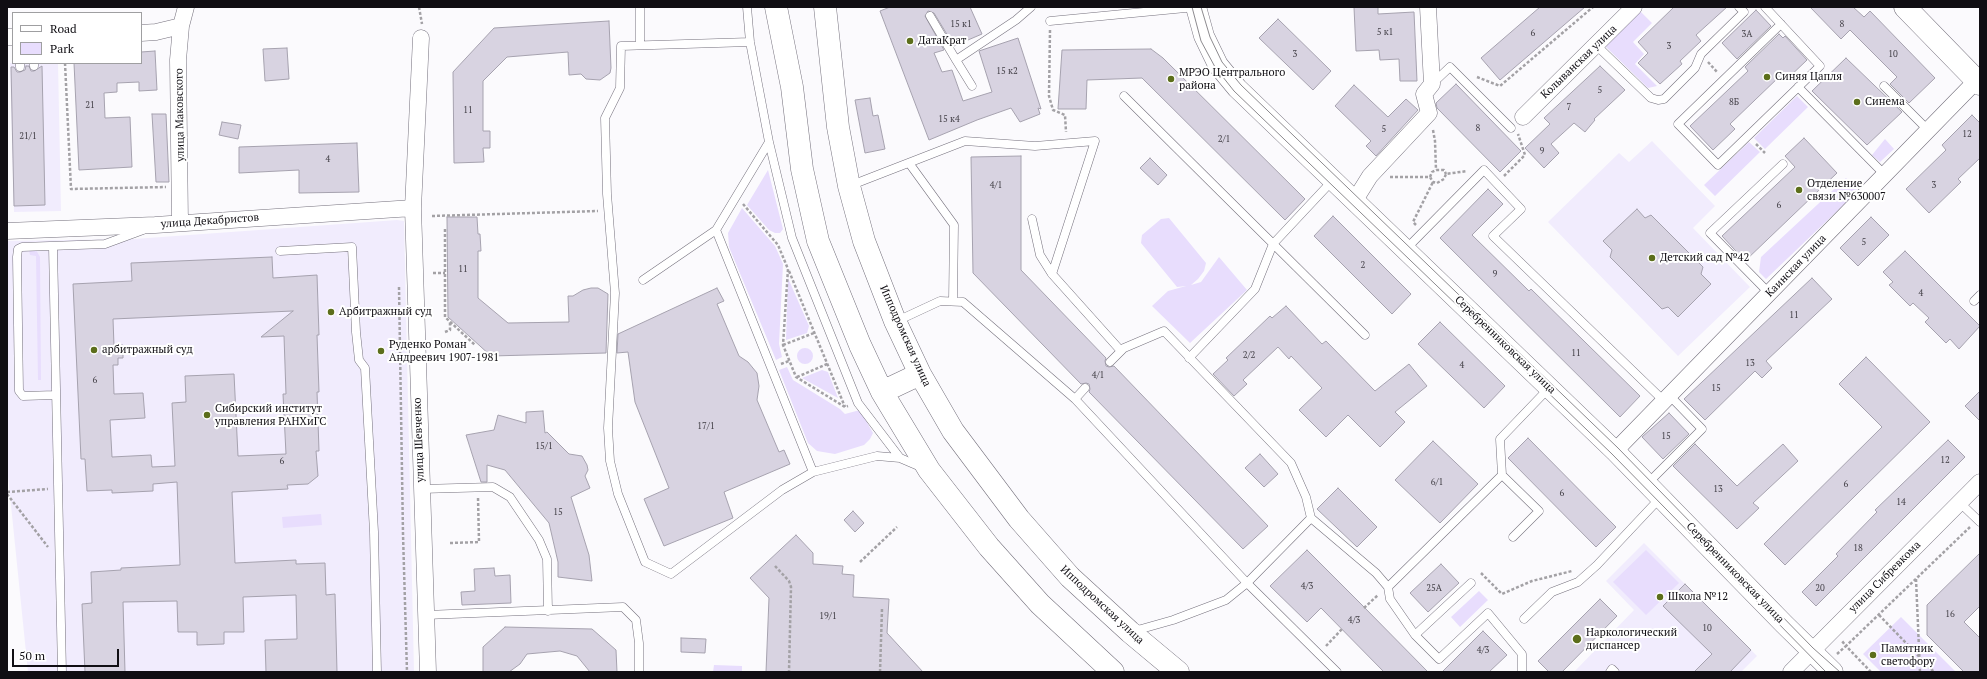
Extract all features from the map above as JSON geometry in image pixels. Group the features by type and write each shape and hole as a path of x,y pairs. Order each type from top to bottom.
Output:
{"main road":[{"path":"776,7 792,87 802,168 818,241 854,331 882,392 929,470 989,547 1040,604 1113,672"},
{"path":"780,7 781,32"},
{"name":"Ипподромская улица","path":"825,7 838,127 849,186 864,241 895,321 920,374 953,431 1019,519 1070,577 1130,632 1178,672"},
{"path":"1905,7 1979,81"},
{"path":"882,392 920,374"}],"street":[{"name":"улица Маковского","path":"185,226 181,187 178,60 181,26 186,7"},
{"name":"Серебренниковская улица","path":"1196,7 1204,36 1218,65 1237,88 1616,451 1810,651 1833,672"},
{"path":"1354,200 1370,176 1429,113 1424,94 1432,84 1428,7"},
{"name":"Колыванская улица","path":"1523,116 1634,7"},
{"path":"142,33 156,32 181,26"},
{"name":"улица Шевченко","path":"421,38 413,208 428,672"},
{"name":"Каинская улица","path":"1616,451 1928,130 1979,81"},
{"name":"улица Декабристов","path":"7,231 155,225 185,226 413,208"},
{"name":"улица Сибревкома","path":"1791,672 1810,651 1980,482"}],"lane":[{"path":"640,7 640,45"},
{"path":"747,7 750,42 769,142 792,238 858,403 900,458"},
{"path":"956,60 1016,20 1031,7"},
{"path":"1050,21 1196,7"},
{"path":"1596,45 1651,98 1658,100 1664,98 1695,68 1701,54 1744,12 1739,7"},
{"path":"1765,7 1781,24 1820,66 1718,165 1678,124 1781,24"},
{"path":"930,16 972,86"},
{"path":"750,42 621,46 620,88 605,118 608,211 615,293 608,428 610,461 618,494 645,562 671,574 782,490 813,472 877,456 900,458 929,470"},
{"path":"1432,84 1450,67 1515,131"},
{"path":"1884,86 1928,130"},
{"path":"1798,87 1885,175"},
{"path":"1124,96 1365,335"},
{"path":"849,186 965,141 1035,146 1095,141 1052,274"},
{"path":"643,280 716,230 769,142"},
{"path":"909,163 954,225 953,301"},
{"path":"1769,293 1710,233 1783,164"},
{"path":"1406,249 1422,231 1484,170 1521,209 1493,236 1702,429 1648,483"},
{"path":"1189,358 1255,289 1273,244 1334,180"},
{"path":"1032,219 1040,255 1052,274 1121,351"},
{"path":"55,395 23,396 19,391 18,249 22,247 105,244 155,225"},
{"path":"716,230 813,472"},
{"path":"53,247 62,672"},
{"path":"280,251 352,247 356,332 359,360 365,368 374,532 377,672"},
{"path":"895,321 940,301 963,302 1074,400 1247,583 1337,672"},
{"path":"1110,362 1124,348 1164,331 1292,462 1306,497 1311,518 1376,573 1388,587 1390,599 1415,636 1439,659 1488,614 1522,654 1522,672"},
{"path":"1074,400 1085,388"},
{"path":"1513,537 1539,511 1502,476 1500,439 1550,388"},
{"path":"1388,587 1502,476"},
{"path":"421,489 493,487 510,497 539,540 547,558 548,611"},
{"path":"1524,619 1552,592 1578,582 1598,565 1661,497"},
{"path":"1960,502 1979,521"},
{"path":"1130,632 1172,620 1226,600 1247,583 1311,518"},
{"path":"1415,636 1471,583"},
{"path":"426,615 623,607 636,620 639,643 639,672"},
{"path":"1610,672 1612,669 1615,672"}],"path":[{"path":"1450,67 1500,86 1593,7"},
{"path":"1050,21 1049,96 1053,110 1065,115 1067,132"},
{"path":"1701,54 1722,77"},
{"path":"65,64 71,189 181,187"},
{"path":"1429,113 1435,141 1436,170"},
{"path":"1446,174 1484,170 1501,178 1525,155 1515,131"},
{"path":"1755,143 1765,153"},
{"path":"1422,231 1413,222 1432,182 1430,177 1432,172 1436,170 1444,170 1446,174"},
{"path":"1432,182 1441,182 1446,174"},
{"path":"1370,176 1430,177"},
{"path":"737,197 778,245 845,407"},
{"path":"432,216 608,211"},
{"path":"445,230 445,317 475,345"},
{"path":"788,269 783,345 796,377 845,407 858,403"},
{"path":"433,273 445,273"},
{"path":"399,281 407,672"},
{"path":"445,332 450,330 450,322"},
{"path":"783,345 814,333"},
{"path":"796,377 827,364"},
{"path":"450,542 479,542 478,488"},
{"path":"7,493 57,489"},
{"path":"7,493 60,561"},
{"path":"1871,672 1846,646 1979,521"},
{"path":"860,562 897,527"},
{"path":"1481,573 1502,594 1532,581 1598,565"},
{"path":"775,566 789,582 791,587 788,672"},
{"path":"1916,579 1920,672"},
{"path":"1364,608 1377,597"},
{"path":"880,672 882,610"},
{"path":"1879,615 1934,672"},
{"path":"1319,654 1342,629"}],"shaded area":[{"path":"10,63 58,64 61,211 14,212"},
{"name":"Детский сад №42","path":"1652,141 1715,206 1693,228 1750,287 1678,356 1548,222 1619,153 1629,162"},
{"name":"Сибирский институт управления РАНХиГС","path":"397,220 404,221 414,672 28,672 7,466 7,241 134,239"},
{"name":"Школа №12","path":"1644,543 1757,656 1741,672 1574,672 1634,610 1606,581"}],"green space":[{"path":"1640,11 1652,23 1633,42 1644,54 1635,64 1657,86 1648,88 1605,46"},
{"path":"1797,96 1808,107 1765,149 1754,138"},
{"path":"1885,139 1894,149 1880,162 1872,155"},
{"path":"1749,142 1760,152 1715,196 1704,185"},
{"path":"768,170 783,229 780,233 775,233 769,230 747,205"},
{"path":"1846,178 1858,191 1766,279 1759,272 1761,257"},
{"path":"742,208 775,246 783,264 779,344 782,357 776,360 729,247 728,233"},
{"path":"1169,218 1206,263 1204,271 1191,285 1201,282 1219,257 1247,290 1190,343 1152,306 1168,291 1186,286 1177,287 1141,243 1142,235 1161,219"},
{"path":"29,250 36,250 40,257 41,380 38,380 36,256 30,255"},
{"path":"788,278 809,326 807,333 786,340"},
{"path":"802,348 808,348 813,353 811,362 808,364 802,364 797,359 797,353"},
{"path":"787,367 793,380 840,409 845,414 860,410 873,433 870,439 864,445 835,454 817,451 808,443 779,370"},
{"path":"822,370 828,372 838,398 802,378"},
{"path":"321,514 322,525 283,528 282,517"},
{"path":"1646,550 1679,583 1646,615 1613,582"},
{"path":"1479,591 1488,600 1460,627 1451,617"},
{"path":"1901,617 1956,672 1881,672 1863,654"},
{"path":"714,665 742,666 742,672 713,672"}],"building":[{"path":"890,7 970,7 982,34 954,46 934,13 928,11 925,16 944,50 934,53 942,72 952,70 963,101 992,92 979,51 1018,38 1041,109 1038,108 1040,114 1020,122 1011,108 929,140 880,11"},
{"path":"1354,7 1378,7 1378,14 1414,12 1417,81 1400,81 1399,59 1380,60 1379,50 1356,51"},
{"path":"1540,7 1585,7 1500,80 1481,58"},
{"path":"1674,7 1727,7 1696,35 1701,41 1680,61 1682,64 1660,84 1638,63 1648,53 1638,42"},
{"path":"1810,7 1853,7 1864,17 1870,11 1935,78 1909,103 1890,84 1897,77 1850,30 1841,39"},
{"path":"1756,10 1771,26 1737,59 1722,43"},
{"path":"1278,19 1331,71 1313,90 1259,38"},
{"path":"609,21 611,68 610,73 600,80 586,79 581,74 569,75 568,52 507,57 483,81 483,131 490,131 490,148 483,148 484,162 454,163 453,72 494,28"},
{"path":"1779,34 1783,38 1785,36 1807,60 1785,81 1780,76 1730,124 1735,129 1713,150 1690,126 1748,71 1745,67"},
{"path":"287,48 289,79 265,81 263,49"},
{"path":"1151,49 1163,58 1305,199 1285,220 1142,78 1087,80 1086,109 1058,109 1062,50"},
{"path":"155,51 157,90 139,91 139,82 117,83 117,92 104,93 105,118 130,117 132,167 79,170 74,64 142,64 142,52"},
{"name":"Синема","path":"1846,58 1902,112 1867,145 1812,91"},
{"path":"26,66 29,66 31,71 34,71 42,66 45,205 14,206 11,67 14,67 17,72 20,72 25,70"},
{"path":"1600,66 1625,90 1594,119 1595,120 1585,132 1574,123 1551,144 1559,153 1544,168 1525,148 1550,124 1544,118"},
{"path":"1456,84 1521,151 1500,172 1437,108 1436,103"},
{"path":"1354,85 1388,117 1406,99 1418,110 1376,156 1366,146 1371,141 1335,106"},
{"path":"870,98 873,116 878,115 885,149 865,153 855,100"},
{"path":"152,114 166,114 169,182 156,182"},
{"path":"1972,115 1980,123 1980,158 1958,179 1961,182 1929,213 1906,189 1946,150 1942,145"},
{"path":"222,122 241,125 238,139 219,135"},
{"path":"1804,138 1837,173 1745,261 1722,236 1795,167 1785,156"},
{"path":"357,143 359,192 299,193 299,170 239,173 239,147"},
{"path":"1021,156 1021,270 1106,358 1106,366 1114,366 1268,526 1243,549 1089,392 1089,384 1081,384 973,273 971,157"},
{"path":"1150,158 1167,175 1158,185 1140,168"},
{"path":"1488,189 1503,204 1472,235 1529,291 1531,289 1640,396 1620,417 1440,238"},
{"path":"1637,209 1645,218 1651,215 1703,267 1701,274 1711,284 1678,317 1668,307 1662,309 1610,257 1612,250 1603,241"},
{"path":"1333,216 1411,294 1392,314 1314,236"},
{"path":"447,217 477,217 481,251 478,251 478,298 508,323 569,322 568,296 573,296 583,290 591,288 598,288 608,294 606,353 491,356 448,317"},
{"path":"1871,217 1889,235 1858,266 1840,248"},
{"path":"1905,251 1980,326 1959,349 1950,339 1946,343 1925,322 1929,318 1913,303 1910,306 1889,285 1893,282 1883,272"},
{"path":"272,257 273,278 317,275 319,392 317,392 319,451 316,451 318,476 308,484 287,485 288,489 232,492 235,563 296,560 296,564 325,563 326,595 335,594 337,672 266,672 265,640 297,639 296,595 243,597 244,632 224,632 224,644 197,645 197,632 178,632 177,601 123,602 125,672 85,672 82,604 92,603 91,572 121,570 121,568 180,565 177,482 153,484 153,491 112,493 112,490 87,491 85,459 81,459 73,284 132,281 131,263","holes":["293,311 261,337 284,336 286,394 283,394 286,454 238,456 234,374 185,376 186,402 172,403 175,466 152,467 151,455 112,457 110,420 145,418 143,393 114,394 113,365 118,365 118,358 123,358 123,345 114,346 113,319"]},
{"path":"1812,278 1832,299 1766,361 1772,368 1762,378 1755,371 1705,420 1684,399"},
{"path":"717,288 724,301 717,304 739,356 748,362 757,373 759,386 757,400 779,452 784,450 790,464 724,492 733,518 664,546 644,499 669,488 635,402 628,352 617,353 618,334"},
{"path":"1286,306 1322,344 1326,341 1375,391 1409,364 1427,386 1395,412 1405,422 1380,447 1348,415 1326,437 1299,410 1322,388 1291,356 1289,359 1278,347 1243,380 1247,384 1234,396 1213,374 1228,360 1226,358 1270,316 1272,318"},
{"path":"1440,322 1505,386 1484,408 1418,344"},
{"path":"1866,357 1930,422 1785,565 1764,544 1882,427 1839,384"},
{"path":"1980,391 1980,421 1965,406"},
{"path":"543,411 545,433 547,432 569,454 582,456 587,465 588,470 585,476 590,488 571,497 589,555 592,581 558,577 558,562 549,523 505,470 487,465 487,482 481,482 466,435 494,430 498,415 526,423 526,412"},
{"path":"1669,413 1689,434 1663,459 1642,437"},
{"path":"1528,438 1616,527 1596,547 1508,458"},
{"path":"1948,440 1965,457 1816,606 1802,592 1838,556 1836,554 1877,512 1875,510"},
{"path":"1433,441 1478,484 1440,523 1395,480"},
{"path":"1695,444 1737,486 1783,444 1798,461 1753,503 1759,508 1737,529 1673,466"},
{"path":"1260,454 1278,474 1264,487 1245,468"},
{"path":"1338,488 1377,527 1357,547 1317,509"},
{"path":"853,511 864,523 855,532 844,520"},
{"path":"796,535 813,553 813,564 843,566 842,574 854,575 853,597 889,599 887,633 923,672 766,672 769,598 750,578"},
{"path":"1307,550 1428,672 1384,672 1321,608 1307,622 1270,586"},
{"path":"1980,553 1980,606 1964,622 1980,638 1980,672 1964,672 1927,635 1927,605"},
{"path":"1441,564 1459,583 1428,612 1410,593"},
{"path":"494,568 495,576 510,575 511,603 462,605 461,592 475,591 474,569"},
{"path":"1685,584 1751,650 1730,672 1694,672 1712,654 1663,606"},
{"name":"Наркологический диспансер","path":"1600,599 1617,616 1562,672 1549,672 1538,661"},
{"path":"505,627 592,629 616,650 617,672 590,672 577,656 560,651 527,654 520,664 509,672 483,672 483,647"},
{"path":"1483,631 1507,655 1489,672 1442,672"},
{"path":"681,638 706,639 705,653 681,652"}],"tram line":[{"path":"1192,7 1201,41 1215,67 1234,91 1612,454 1826,672"},
{"path":"1201,7 1210,37 1222,62 1241,85 1618,448 1813,648 1840,672"}],"place":[{"name":"ДатаКрат","path":"910,41"},
{"name":"Синяя Цапля","path":"1767,77"},
{"name":"МРЭО Центрального района","path":"1171,79"},
{"name":"Синема","path":"1857,102"},
{"name":"Отделение связи №630007","path":"1799,190"},
{"name":"Детский сад №42","path":"1652,258"},
{"name":"Арбитражный суд","path":"331,312"},
{"name":"арбитражный суд","path":"94,350"},
{"name":"Руденко Роман Андреевич 1907-1981","path":"381,351"},
{"name":"Сибирский институт управления РАНХиГС","path":"207,415"},
{"name":"Школа №12","path":"1660,597"},
{"name":"Наркологический диспансер","path":"1577,639"},
{"name":"Памятник светофору","path":"1873,655"}]}
